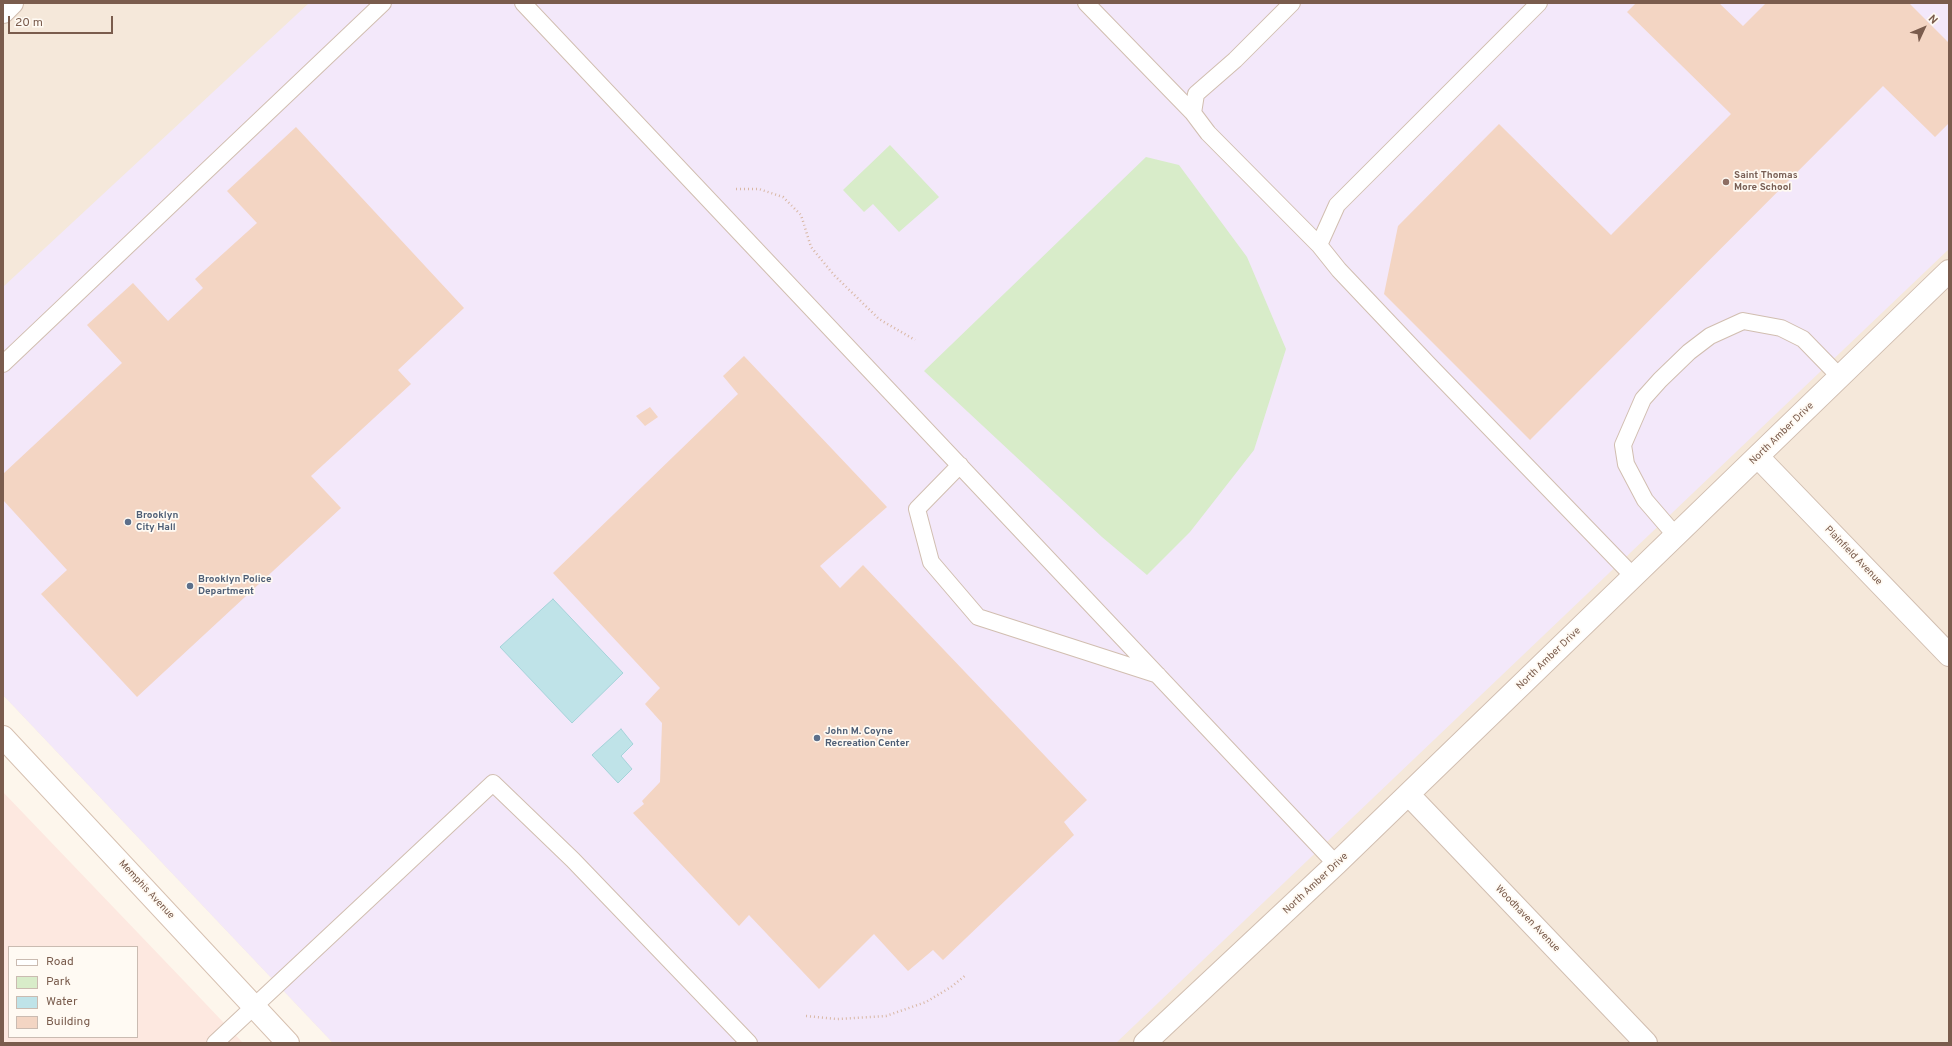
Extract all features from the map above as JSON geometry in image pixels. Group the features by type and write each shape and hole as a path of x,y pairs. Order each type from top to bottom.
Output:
{"street":[{"path":"3,12 12,3"},
{"name":"North Amber Drive","path":"1145,1043 1408,795 1949,271"},
{"name":"Plainfield Avenue","path":"1758,457 1949,655"},
{"name":"Memphis Avenue","path":"3,738 288,1043"},
{"name":"Woodhaven Avenue","path":"1408,795 1646,1043"}],"lane":[{"path":"3,364 383,3"},
{"path":"523,3 1336,864"},
{"path":"1086,3 1193,113 1208,132 1319,245 1339,270 1429,365 1634,577"},
{"path":"1193,113 1196,94 1235,60 1292,3"},
{"path":"1319,245 1337,205 1539,3"},
{"path":"1676,536 1645,500 1626,464 1623,445 1642,399 1666,374 1689,352 1710,336 1743,321 1781,328 1803,339 1840,377"},
{"path":"960,465 917,509 930,562 978,617 1159,676"},
{"path":"215,1043 493,783 573,860 749,1043"}],"path":[{"path":"736,189 759,189 783,197 801,215 811,247 834,275 879,319 915,340"},
{"path":"806,1016 837,1019 886,1016 926,1002 950,988 966,975"}],"shaded area":[{"path":"3,3 1949,3 1949,1043 333,1043 3,695"},
{"path":"309,3 1949,3 1949,249 1116,1043 333,1043 3,695 3,287"},
{"path":"3,792 243,1043 3,1043"}],"green space":[{"path":"890,145 939,197 899,232 873,204 864,212 843,190"},
{"path":"1146,157 1179,165 1247,257 1286,349 1254,450 1190,532 1147,575 1102,537 924,371"}],"water":[{"path":"553,599 623,673 572,723 500,647"},
{"path":"621,729 633,744 621,756 632,769 618,783 592,755"}],"building":[{"name":"Saint Thomas More School","path":"1636,3 1719,3 1743,26 1766,3 1909,3 1949,43 1949,123 1935,137 1883,86 1530,440 1384,294 1398,226 1499,124 1611,235 1731,114 1627,12"},
{"path":"296,127 464,308 398,370 411,384 311,476 341,508 137,697 41,594 67,570 3,500 3,474 122,363 87,325 133,283 168,321 203,288 195,279 257,223 227,191"},
{"path":"744,356 887,507 820,566 840,588 863,565 1087,800 1064,822 1074,835 943,960 933,950 908,971 874,934 819,989 749,915 739,926 633,813 644,804 642,801 660,782 662,723 645,704 660,688 553,573 738,394 723,376"},
{"path":"650,407 658,417 645,426 636,416"}],"place":[{"name":"Saint Thomas More School","path":"1726,182"},
{"name":"Brooklyn City Hall","path":"128,522"},
{"name":"Brooklyn Police Department","path":"190,586"},
{"name":"John M. Coyne Recreation Center","path":"817,738"}]}
